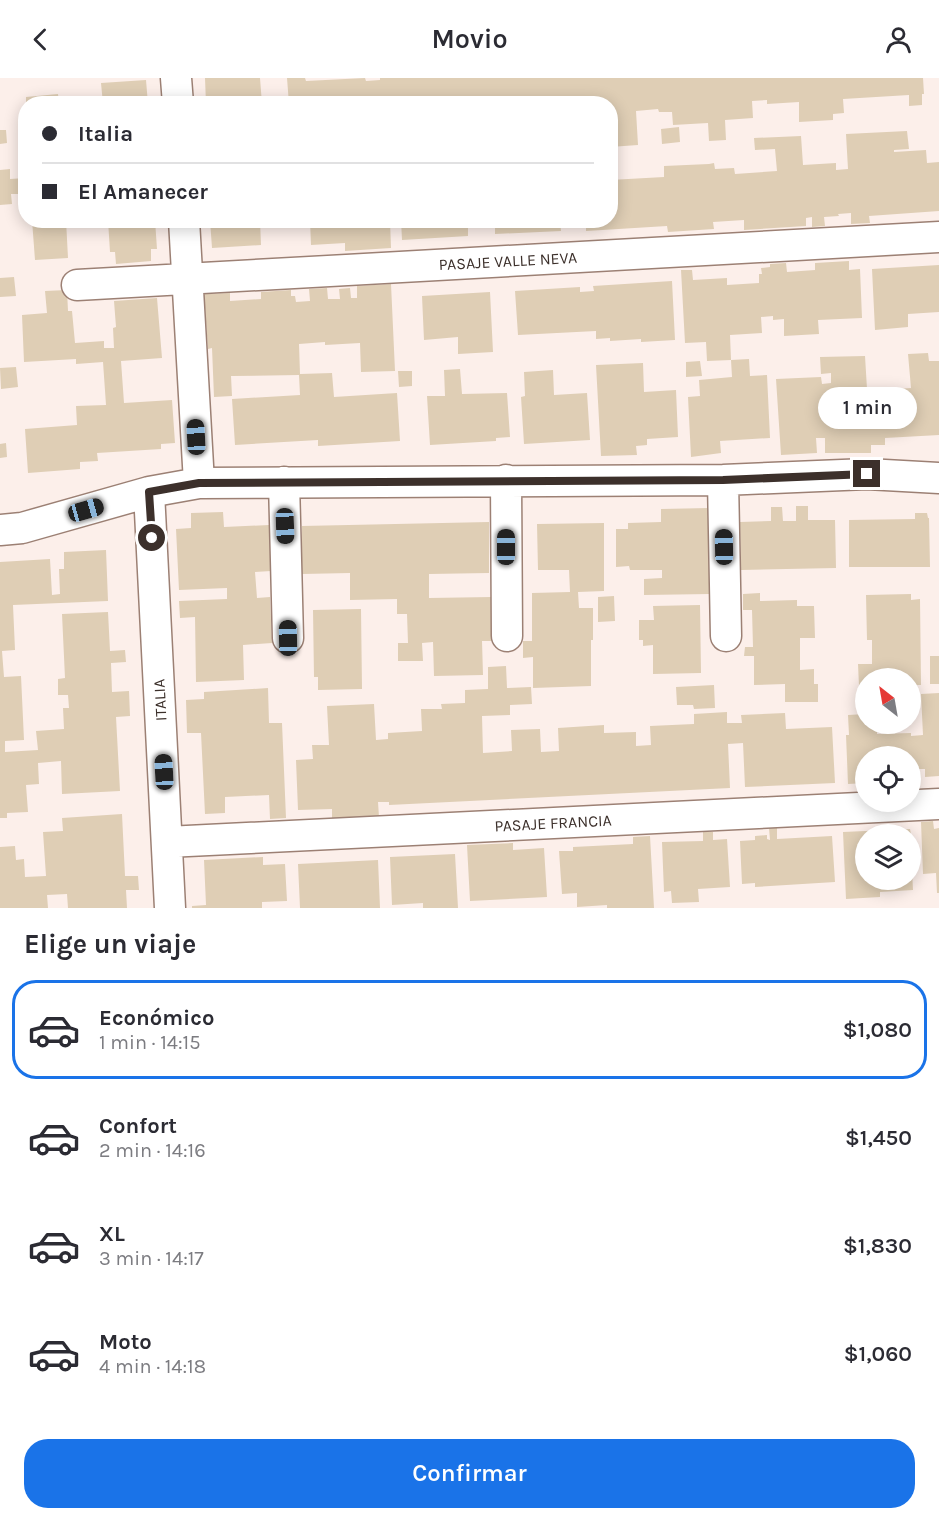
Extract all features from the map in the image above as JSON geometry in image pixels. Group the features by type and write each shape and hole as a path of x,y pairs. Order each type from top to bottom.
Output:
{"street":[{"path":"176,78 177,96"},
{"path":"184,228 199,483"},
{"name":"PASAJE VALLE NEVA","path":"77,285 939,237"},
{"path":"0,530 22,528 149,492 199,483 723,480 867,474 939,478"},
{"path":"506,480 507,636"},
{"path":"723,480 726,636"},
{"path":"284,482 288,638"},
{"name":"ITALIA","path":"149,492 170,908"},
{"name":"PASAJE FRANCIA","path":"167,842 939,804"}],"building":[{"path":"205,78 260,78 261,96 206,96"},
{"path":"287,78 305,78 306,81 365,78 366,81 380,80 380,78 923,78 924,94 922,94 922,105 909,106 909,95 843,99 844,113 833,114 833,120 799,122 799,102 767,104 767,100 752,101 753,118 725,120 726,140 709,141 708,123 673,125 672,112 659,112 658,109 636,111 638,145 618,146 618,96 288,96"},
{"path":"146,80 147,96 102,96 101,83"},
{"path":"679,127 680,142 662,144 661,129"},
{"path":"0,130 6,130 7,143 0,144"},
{"path":"907,131 909,149 894,150 894,152 926,150 927,163 939,162 939,211 869,216 870,223 851,224 851,213 838,214 839,216 824,217 825,226 812,227 812,217 806,218 806,226 744,230 744,220 713,222 714,229 668,232 667,226 586,231 586,228 618,228 618,180 664,177 664,166 714,163 715,169 734,168 735,174 777,171 775,149 755,150 754,138 801,136 803,165 836,163 836,170 848,169 846,134"},
{"path":"10,169 10,179 18,178 18,194 11,194 12,204 0,205 0,170"},
{"path":"33,228 66,228 68,258 35,260"},
{"path":"108,228 156,228 157,249 151,249 151,261 116,264 115,252 110,252"},
{"path":"211,228 260,228 261,245 212,248"},
{"path":"310,228 390,228 391,248 345,251 345,243 311,245"},
{"path":"401,228 468,228 468,236 402,240"},
{"path":"495,228 561,228 561,231 495,234"},
{"path":"849,261 849,270 860,269 862,318 818,320 819,334 784,336 784,319 773,320 773,316 761,317 762,333 730,335 731,360 707,361 706,342 685,343 681,270 692,270 693,280 727,278 727,285 759,283 761,268 770,267 770,264 786,263 787,272 815,270 815,263"},
{"path":"939,265 939,312 908,314 908,327 875,330 872,269"},
{"path":"14,277 16,296 0,297 0,278"},
{"path":"672,281 675,340 610,341 610,338 596,339 596,331 518,335 515,291 580,287 580,292 594,291 593,286"},
{"path":"391,284 395,371 361,372 360,343 325,345 325,342 299,344 300,374 332,373 334,397 397,393 400,441 318,446 318,440 235,445 232,399 300,395 299,375 231,376 232,396 214,397 212,348 208,349 204,294 230,293 230,301 261,299 261,292 291,290 291,296 295,296 296,302 310,301 309,289 327,288 328,299 340,299 339,289 350,288 351,298 357,298 357,286"},
{"path":"67,290 68,311 72,311 75,343 104,341 104,348 114,348 113,328 116,327 114,301 157,298 162,358 121,361 124,403 172,400 175,443 161,444 161,449 97,453 98,461 80,462 80,469 28,473 25,429 77,425 76,406 106,405 103,362 76,364 76,359 24,362 22,315 47,313 45,291"},
{"path":"490,292 493,352 458,354 458,337 424,340 422,296"},
{"path":"928,353 929,361 939,361 939,435 885,438 885,445 871,445 871,453 825,453 825,438 816,438 817,453 781,455 776,379 821,377 822,384 831,383 831,373 821,374 820,357 865,356 867,389 911,388 908,354"},
{"path":"749,359 750,376 767,375 770,438 720,441 721,453 691,457 688,397 700,396 699,380 732,377 731,360"},
{"path":"700,361 702,376 686,377 686,362"},
{"path":"643,363 644,392 676,390 678,437 647,439 647,445 636,446 637,455 601,456 596,365"},
{"path":"16,367 18,387 1,389 0,368"},
{"path":"460,369 462,394 507,393 510,437 496,438 496,441 430,445 427,396 445,396 444,370"},
{"path":"553,370 554,395 587,393 590,440 524,444 521,397 525,396 524,372"},
{"path":"398,371 412,371 412,386 399,387"},
{"path":"6,443 7,457 0,458 0,444"},
{"path":"796,506 808,506 808,520 835,520 836,568 741,570 740,522 771,521 771,507 782,507 783,521 796,521"},
{"path":"709,508 710,594 644,595 644,579 662,578 662,570 630,570 629,566 616,567 616,529 628,529 628,523 661,522 661,509"},
{"path":"223,512 224,527 269,525 271,571 255,572 257,598 270,597 272,643 243,645 244,680 196,682 195,617 180,618 179,601 227,599 227,588 179,590 176,529 191,528 191,513"},
{"path":"915,513 927,513 929,518 930,567 849,567 849,520 915,519"},
{"path":"489,522 489,573 429,574 429,598 492,597 493,641 482,641 483,675 434,676 433,642 422,643 423,661 398,661 398,643 408,643 407,614 397,614 397,599 350,600 350,573 302,574 302,526"},
{"path":"604,523 604,591 578,592 579,608 593,608 591,686 533,688 533,657 523,658 523,641 532,641 532,593 570,592 569,570 538,570 537,524"},
{"path":"106,550 108,601 13,605 15,650 2,651 4,677 21,676 24,740 5,741 5,752 38,750 36,731 64,729 63,708 69,708 68,695 58,695 58,679 65,678 62,614 108,612 110,651 125,650 126,662 111,663 112,692 129,691 130,716 116,717 120,791 62,794 61,761 38,763 39,784 26,785 28,812 7,813 7,818 0,818 0,562 50,559 52,595 60,594 59,569 64,569 64,552"},
{"path":"760,593 760,601 797,600 797,606 814,606 815,638 800,638 800,670 814,669 814,684 818,684 818,702 785,702 785,684 754,685 754,656 744,656 745,647 753,647 752,610 743,610 743,594"},
{"path":"911,594 911,600 920,599 921,668 858,668 858,664 872,664 872,640 867,640 866,595"},
{"path":"614,596 615,621 598,622 598,597"},
{"path":"700,605 701,673 653,674 653,645 643,646 643,640 639,640 639,620 654,620 653,606"},
{"path":"361,609 362,689 318,690 318,677 314,677 313,610"},
{"path":"930,656 939,656 939,684 930,684"},
{"path":"506,666 507,688 531,687 532,704 510,705 510,715 482,716 483,753 512,751 511,730 540,729 541,752 559,751 558,728 604,725 604,733 636,732 636,746 651,745 650,726 694,724 694,714 727,712 727,723 742,723 741,715 785,713 786,729 832,727 835,783 745,787 743,743 728,744 730,788 389,805 389,802 378,802 379,817 332,818 332,809 298,810 296,760 313,759 312,745 329,745 327,706 374,704 376,740 388,739 388,733 422,731 421,709 442,709 441,704 465,703 465,690 488,689 488,667"},
{"path":"714,685 715,708 694,709 693,705 677,705 676,687"},
{"path":"268,688 269,723 282,723 286,818 270,819 269,795 225,797 225,813 205,814 201,733 187,733 186,700 204,699 204,692"},
{"path":"939,693 939,776 925,777 925,769 921,769 921,746 855,746 855,784 848,784 846,735 849,735 848,715 855,715 855,734 923,735 921,694"},
{"path":"122,814 125,876 138,876 139,890 126,890 127,908 68,908 67,894 47,895 48,908 0,908 0,847 15,846 16,860 24,859 25,877 46,876 43,832 63,831 62,818"},
{"path":"933,821 934,829 939,828 939,893 937,893 936,873 923,874 921,822"},
{"path":"769,828 777,828 777,839 832,836 835,882 755,887 755,883 742,884 740,841 755,840 755,836 767,835 767,839 770,840"},
{"path":"855,831 855,890 913,890 880,892 880,897 846,899 843,832"},
{"path":"703,832 713,832 713,840 727,839 730,887 698,889 699,902 672,903 671,891 664,892 662,842 703,841"},
{"path":"650,836 654,908 607,908 607,905 577,907 577,893 562,894 559,851 573,851 573,847 633,844 633,837"},
{"path":"513,843 513,850 544,848 547,897 470,901 467,845"},
{"path":"455,854 458,908 423,908 423,903 392,905 390,857"},
{"path":"263,857 263,865 285,864 287,901 262,902 262,908 192,908 192,906 206,905 204,860"},
{"path":"378,860 380,908 300,908 298,864"}],"route":[{"path":"152,538 149,492 199,483 723,480 867,474"}]}
